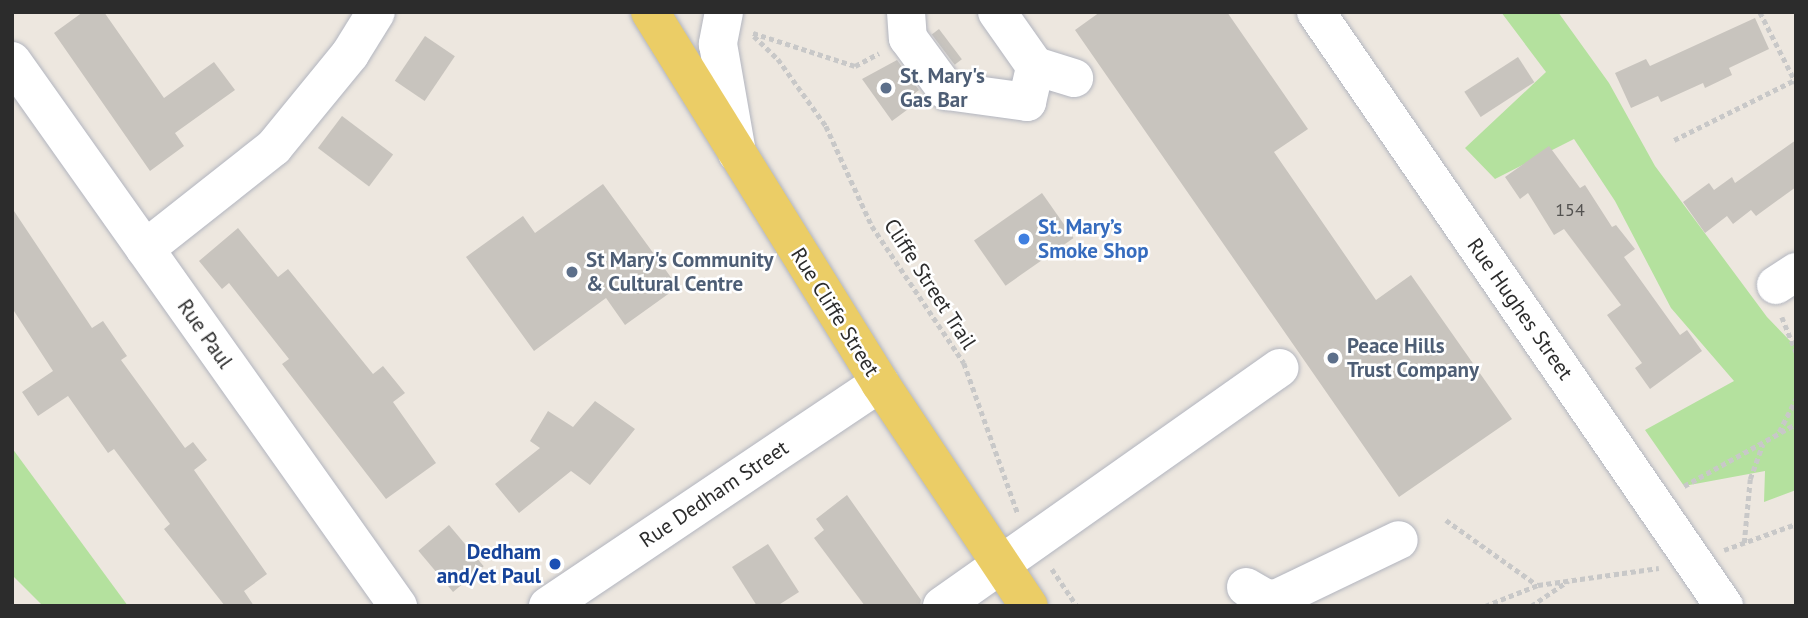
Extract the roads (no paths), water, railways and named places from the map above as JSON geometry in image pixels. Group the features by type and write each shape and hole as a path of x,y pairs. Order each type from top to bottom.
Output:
{"main road":[{"name":"Rue Cliffe Street","path":"650,12 738,159 880,383 1029,606"}],"street":[{"path":"145,249 274,147 350,54 376,12"},
{"path":"997,12 1035,66 1074,78"},
{"name":"Rue Hughes Street","path":"1316,12 1724,606"},
{"path":"737,22 718,44 738,159"},
{"path":"907,25 947,91 1027,102 1035,66"},
{"name":"Rue Paul","path":"12,61 398,606"},
{"path":"942,606 1032,539 1280,368"},
{"name":"Rue Dedham Street","path":"548,606 880,383"},
{"path":"1246,587 1265,598 1276,599 1399,540"}],"place":[{"name":"St. Mary's Gas Bar","path":"886,88"},
{"name":"St. Mary’s Smoke Shop","path":"1024,239"},
{"name":"St Mary's Community & Cultural Centre","path":"572,272"},
{"name":"Peace Hills Trust Company","path":"1333,358"},
{"name":"Dedham and/et Paul","path":"555,564"}]}
